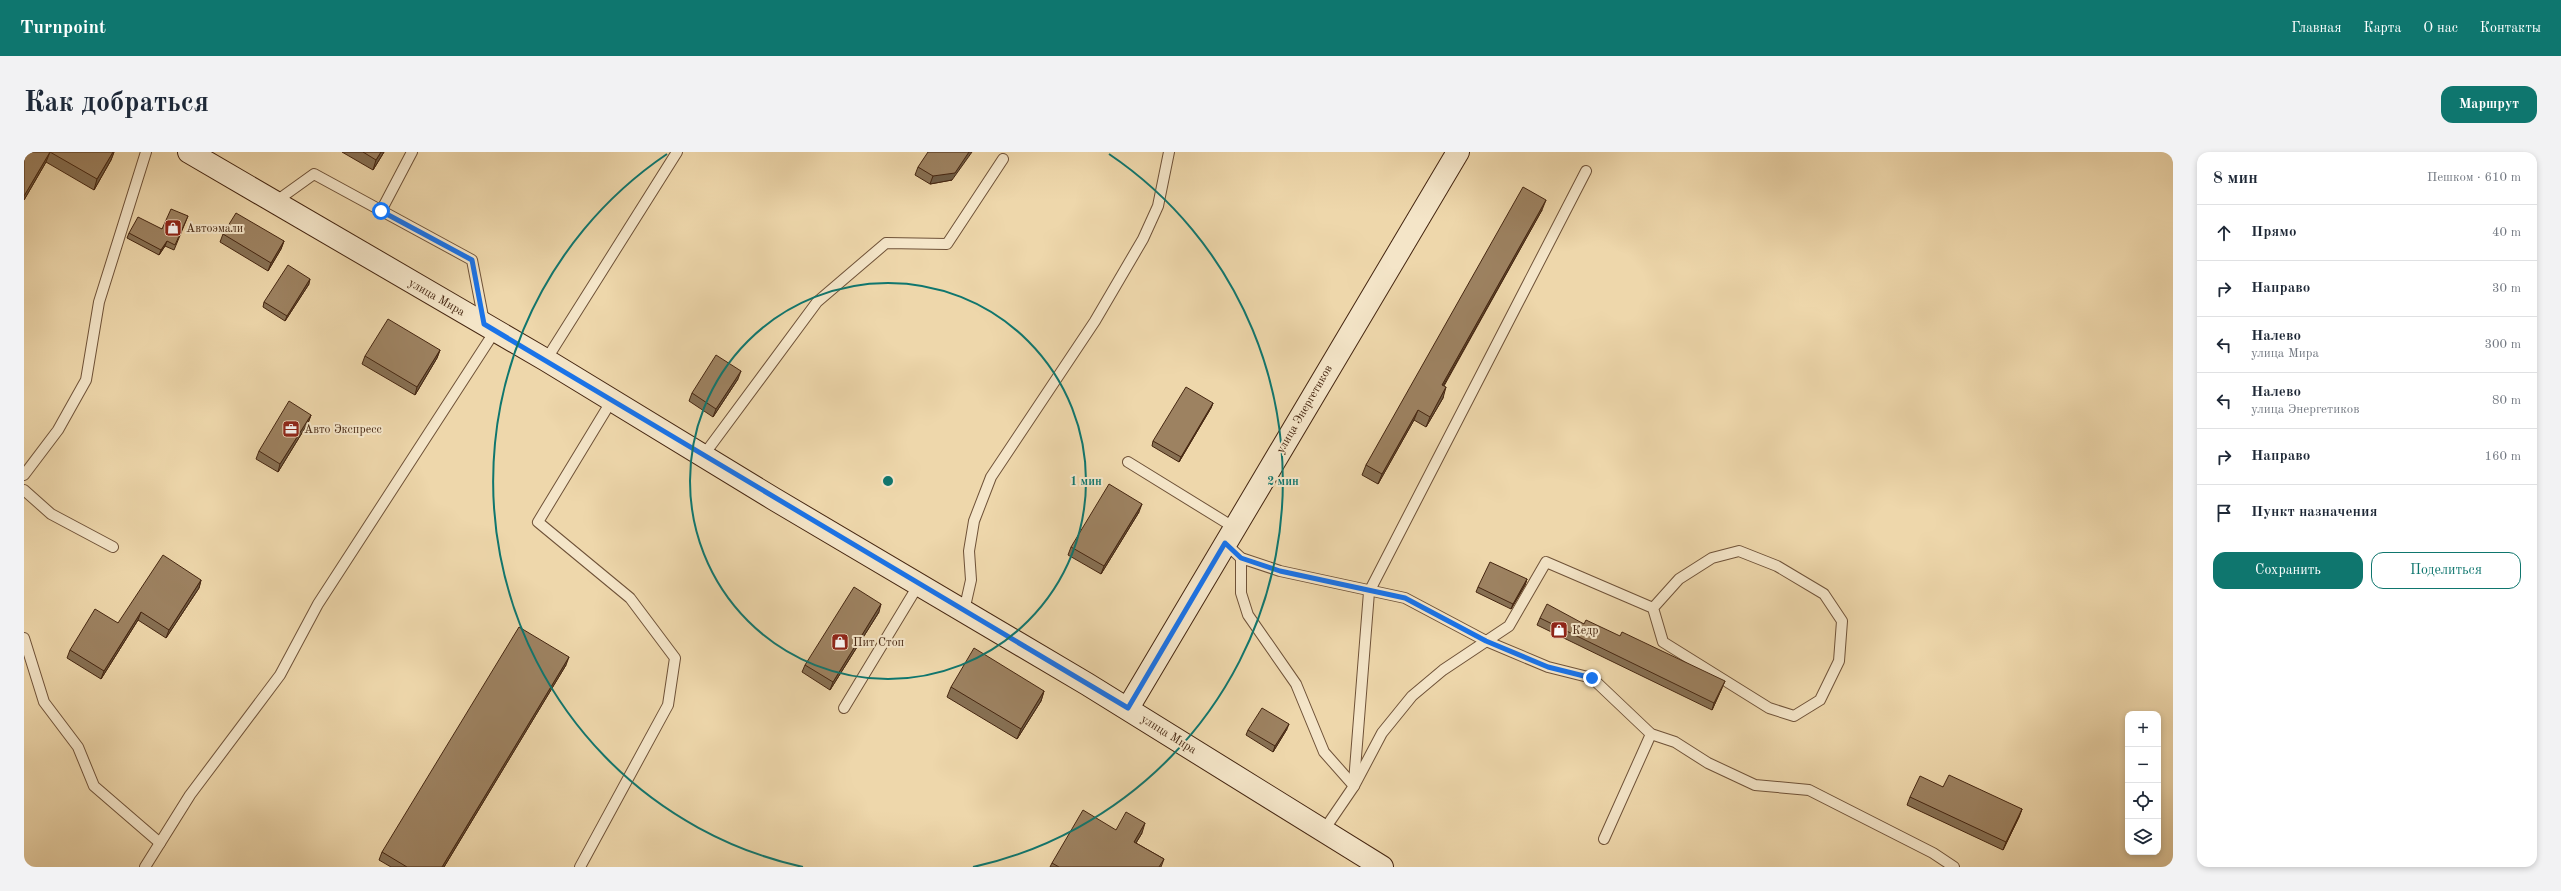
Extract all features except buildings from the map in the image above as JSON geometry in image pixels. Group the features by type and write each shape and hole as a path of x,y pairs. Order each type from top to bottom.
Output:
{"main road":[{"name":"улица Мира","path":"189,152 546,360 703,456 1128,708 1382,867"},
{"name":"улица Энергетиков","path":"1128,708 1458,152"}],"lane":[{"path":"24,475 58,430 86,380 99,302 146,152"},
{"path":"381,211 412,152"},
{"path":"546,360 677,152"},
{"path":"964,610 971,580 969,551 974,521 991,477 1095,321 1143,239 1158,206 1169,152"},
{"path":"703,456 817,302 886,243 947,244 1003,159"},
{"path":"1354,786 1369,592 1586,171"},
{"path":"145,867 190,795 280,675 318,604 489,328 472,260 314,174 275,202"},
{"path":"580,867 668,704 675,658 630,598 538,522 612,400"},
{"path":"1128,462 1230,535 1241,558 1241,593 1248,615 1296,684 1324,752 1354,786"},
{"path":"24,490 51,514 113,547"},
{"path":"1739,551 1777,566 1824,594 1842,621 1839,661 1820,700 1794,716 1769,708 1663,642 1653,608 1679,579 1712,558 1739,551"},
{"path":"1241,558 1280,571 1369,592 1405,598 1486,641 1548,667 1592,678 1651,734 1674,742 1708,763 1755,785 1809,790 1934,853 1954,867"},
{"path":"1324,830 1354,786 1382,733 1412,696 1443,670 1509,626 1546,562 1653,608"},
{"path":"844,708 919,584"},
{"path":"24,638 44,702 78,747 94,786 160,843"},
{"path":"1604,840 1651,734"}],"place":[{"name":"Автоэмали","path":"173,228"},
{"name":"Авто Экспресс","path":"291,429"},
{"name":"Кедр","path":"1559,630"},
{"name":"Пит Стоп","path":"840,642"}],"route":[{"path":"381,211 472,260 484,324 774,499 1128,708 1225,543 1241,558 1280,571 1369,592 1405,598 1486,641 1518,653 1548,667 1592,678"}]}
